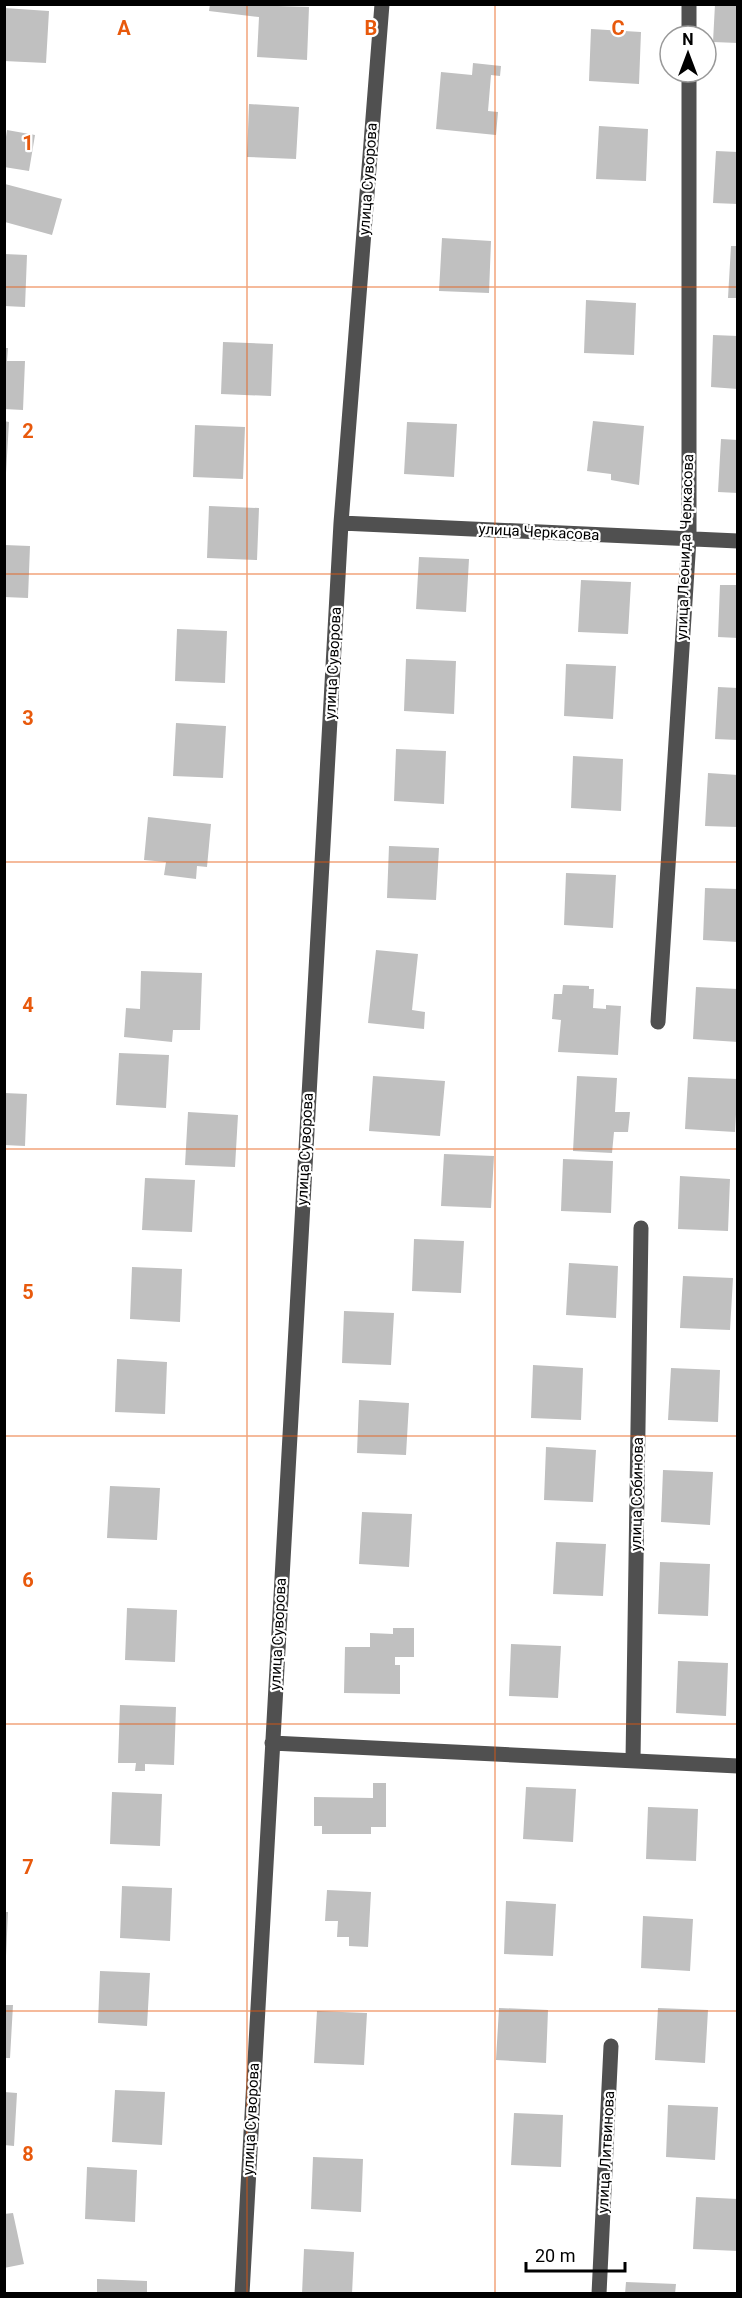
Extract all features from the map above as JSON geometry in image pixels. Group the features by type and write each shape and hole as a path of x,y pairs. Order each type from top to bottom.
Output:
{"street":[{"name":"улица Суворова","path":"242,2294 341,523 382,4"},
{"path":"689,4 689,24"},
{"name":"улица Леонида Черкасова","path":"658,1022 689,539 689,84"},
{"name":"улица Черкасова","path":"341,523 738,541"},
{"name":"улица Собинова","path":"633,1761 641,1228"},
{"path":"272,1743 738,1766"},
{"name":"улица Литвинова","path":"599,2294 611,2046"}],"building":[{"path":"210,4 309,7 307,60 257,57 259,17 209,11"},
{"path":"715,4 738,4 738,43 718,42 718,24 714,24"},
{"path":"4,8 49,11 46,63 4,61"},
{"path":"591,29 641,32 639,84 589,81"},
{"path":"473,63 501,66 500,76 491,75 488,111 498,112 496,135 436,129 441,72 472,75"},
{"path":"249,104 299,107 296,159 247,157"},
{"path":"599,126 648,129 646,181 596,179"},
{"path":"7,130 35,135 29,171 4,167 4,137 6,137"},
{"path":"716,151 738,152 738,204 713,203"},
{"path":"5,184 62,199 52,235 5,222"},
{"path":"442,238 491,241 489,293 439,291"},
{"path":"731,246 738,246 738,298 728,298"},
{"path":"4,254 27,255 25,307 4,306"},
{"path":"586,300 636,303 634,355 584,353"},
{"path":"713,335 738,336 738,389 711,387"},
{"path":"223,342 273,344 271,396 221,394"},
{"path":"4,348 8,348 7,361 25,361 23,410 4,409"},
{"path":"4,421 9,422 6,473 4,473"},
{"path":"593,421 644,426 639,485 611,480 611,474 587,471"},
{"path":"407,422 457,424 454,477 404,474"},
{"path":"195,425 245,427 243,479 193,477"},
{"path":"721,439 738,440 738,493 718,492"},
{"path":"209,506 259,508 257,560 207,558"},
{"path":"4,545 30,546 28,598 4,597"},
{"path":"419,557 469,559 466,612 416,609"},
{"path":"581,580 631,582 628,634 578,632"},
{"path":"720,585 738,585 738,638 718,637"},
{"path":"177,629 227,631 225,683 175,681"},
{"path":"406,659 456,661 454,714 404,711"},
{"path":"566,664 616,666 613,719 564,716"},
{"path":"718,687 738,688 738,740 715,739"},
{"path":"176,723 226,726 223,778 173,776"},
{"path":"396,749 446,751 444,804 394,801"},
{"path":"573,756 623,759 621,811 571,808"},
{"path":"708,773 738,775 738,827 705,826"},
{"path":"148,817 211,824 207,867 197,866 196,879 164,875 166,862 144,860"},
{"path":"389,846 439,848 436,900 387,898"},
{"path":"566,873 616,875 613,928 564,925"},
{"path":"705,888 738,889 738,942 703,940"},
{"path":"376,950 418,954 412,1010 425,1012 424,1029 368,1023"},
{"path":"141,971 202,973 200,1030 173,1030 172,1042 124,1037 126,1008 140,1009"},
{"path":"563,985 589,986 589,989 594,989 593,1008 606,1009 606,1005 621,1006 618,1055 558,1052 561,1020 552,1019 554,994 562,994"},
{"path":"696,987 738,989 738,1042 693,1039"},
{"path":"119,1053 169,1055 166,1108 116,1105"},
{"path":"373,1076 445,1081 440,1136 369,1131"},
{"path":"577,1076 617,1078 615,1112 630,1112 628,1132 614,1132 612,1153 573,1151"},
{"path":"688,1077 738,1079 735,1132 685,1129"},
{"path":"4,1093 27,1094 25,1146 4,1145"},
{"path":"188,1112 238,1115 235,1167 185,1165"},
{"path":"444,1154 494,1156 491,1208 441,1206"},
{"path":"563,1159 613,1161 611,1213 561,1211"},
{"path":"680,1176 730,1179 728,1231 678,1229"},
{"path":"145,1178 195,1180 192,1232 142,1230"},
{"path":"414,1239 464,1241 461,1293 412,1291"},
{"path":"569,1263 618,1266 616,1318 566,1315"},
{"path":"132,1267 182,1269 180,1322 130,1319"},
{"path":"683,1276 733,1278 730,1330 680,1328"},
{"path":"344,1311 394,1313 391,1365 342,1363"},
{"path":"117,1359 167,1362 165,1414 115,1412"},
{"path":"533,1365 583,1368 581,1420 531,1418"},
{"path":"671,1368 720,1370 718,1422 668,1420"},
{"path":"359,1400 409,1403 406,1455 357,1453"},
{"path":"546,1447 596,1450 593,1502 544,1500"},
{"path":"663,1470 713,1472 710,1525 661,1522"},
{"path":"110,1486 160,1488 157,1540 107,1538"},
{"path":"362,1512 412,1514 409,1567 359,1564"},
{"path":"556,1542 606,1544 603,1596 553,1594"},
{"path":"660,1562 710,1564 708,1616 658,1614"},
{"path":"127,1608 177,1610 175,1662 125,1660"},
{"path":"393,1628 414,1628 414,1657 395,1657 395,1665 400,1665 400,1694 344,1693 345,1647 370,1647 370,1633 393,1634"},
{"path":"511,1644 561,1646 558,1698 509,1696"},
{"path":"678,1661 728,1663 726,1716 676,1713"},
{"path":"120,1705 176,1707 174,1765 145,1764 145,1771 135,1771 136,1763 118,1763"},
{"path":"373,1783 386,1783 386,1827 371,1827 371,1834 322,1834 322,1826 314,1826 314,1797 373,1798"},
{"path":"526,1787 576,1789 573,1842 523,1839"},
{"path":"112,1792 162,1794 160,1846 110,1844"},
{"path":"648,1807 698,1809 696,1861 646,1859"},
{"path":"122,1886 172,1888 170,1941 120,1938"},
{"path":"327,1890 371,1892 368,1947 349,1946 349,1937 337,1937 338,1921 325,1921"},
{"path":"506,1901 556,1904 553,1956 504,1954"},
{"path":"5,1912 8,1912 6,1956 5,1956"},
{"path":"643,1916 693,1919 690,1971 641,1968"},
{"path":"100,1971 150,1973 147,2026 98,2023"},
{"path":"4,2005 13,2005 10,2058 4,2058"},
{"path":"499,2008 548,2010 546,2063 496,2060"},
{"path":"658,2008 708,2010 705,2063 655,2060"},
{"path":"317,2011 367,2013 364,2065 314,2063"},
{"path":"115,2090 165,2092 162,2145 112,2142"},
{"path":"4,2092 17,2093 14,2146 4,2145"},
{"path":"668,2105 718,2107 715,2160 666,2157"},
{"path":"514,2113 563,2115 561,2167 511,2165"},
{"path":"313,2157 363,2159 361,2212 311,2209"},
{"path":"87,2167 137,2170 135,2222 85,2219"},
{"path":"696,2197 738,2199 738,2251 693,2249"},
{"path":"13,2213 24,2264 4,2268 4,2214"},
{"path":"304,2249 354,2252 352,2294 302,2294"},
{"path":"97,2279 147,2281 147,2294 97,2294"},
{"path":"626,2282 676,2284 675,2294 625,2294"}]}
